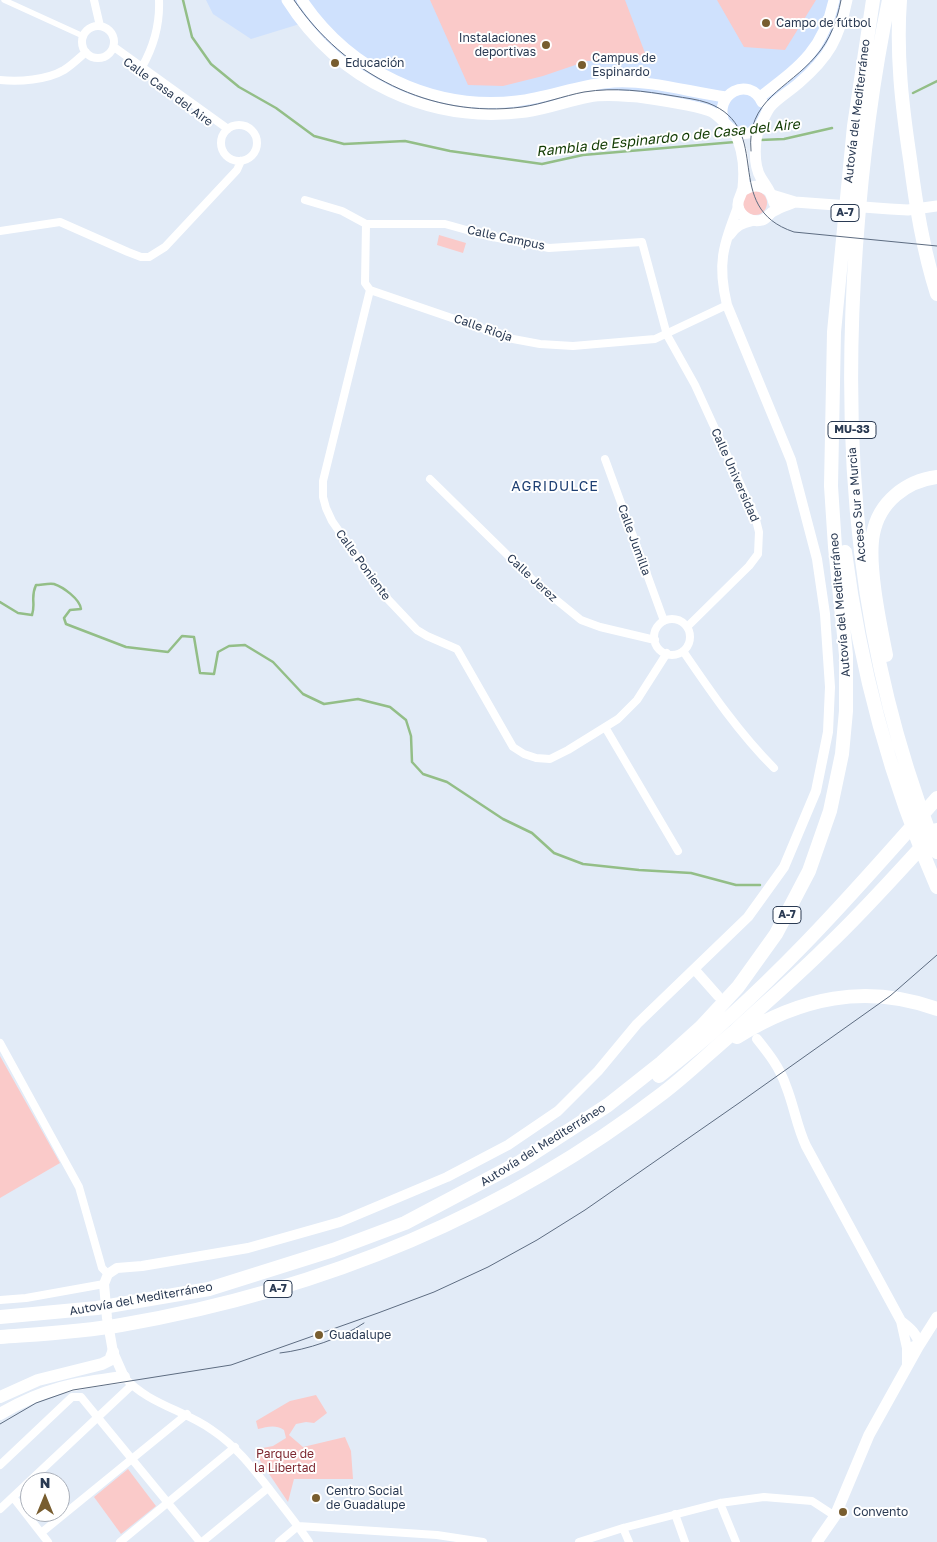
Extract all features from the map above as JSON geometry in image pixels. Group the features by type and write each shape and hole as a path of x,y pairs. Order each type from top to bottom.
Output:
{"highway":[{"name":"Autovía del Mediterráneo","path":"0,1317 123,1305 209,1289 333,1250 405,1223 473,1188 545,1146 608,1105 661,1063 701,1027 758,961 776,934 809,871 830,812 842,754 846,711 846,654 831,486 834,332 856,109 873,0"},
{"name":"Acceso Sur a Murcia","path":"888,0 868,116 858,210 851,325 854,482 864,579 876,654 902,754 913,789 937,851"},
{"path":"900,0 898,63 906,135 921,232 937,294"},
{"name":"Acceso Sur a Murcia","path":"832,427 838,507 848,580 863,658 886,749 937,887"},
{"path":"937,477 926,478 907,486 892,497 878,519 872,535 872,560 893,690 937,851"},
{"path":"405,1223 473,1192 549,1152 614,1109 675,1064 766,983 893,848 937,798"},
{"name":"Autovía del Mediterráneo","path":"0,1337 119,1326 208,1308 294,1285 387,1251 432,1232 504,1197 562,1163 611,1131 664,1092 828,946 937,830"},
{"path":"710,1053 772,1018 800,1006 829,999 859,996 881,997 907,1000 937,1010"}],"main road":[{"path":"287,0 319,41 356,72 385,90 440,110 500,115 528,112 589,97 616,95 698,108 711,112 734,132 739,141 742,158 742,191 738,198 738,208 744,217 752,221 761,220 767,218 772,212 795,202"},
{"path":"302,0 331,36 357,58 380,73 406,85 438,96 472,101 503,102 532,98 586,85 616,82 651,85 726,97"},
{"path":"760,97 787,77 812,52 825,32 834,0"},
{"path":"734,132 741,134 751,132 762,121 770,108 815,70 830,50 840,29 847,0"},
{"path":"724,122 721,110 722,104 732,92 739,89 754,92 760,97 765,110 755,140 756,158 759,175 771,193 774,203 772,212"},
{"path":"742,191 752,186 762,186 771,193 795,202 908,210 933,207"},
{"path":"816,1542 835,1516 868,1435 919,1345 936,1319"},
{"path":"0,1397 38,1380 102,1364 110,1360 113,1352"},
{"path":"70,1372 125,1378"},
{"path":"0,1414 18,1403 46,1391 78,1383 125,1378"}],"street":[{"path":"4,0 83,36"},
{"path":"94,0 100,26"},
{"path":"142,67 154,42 159,0"},
{"path":"100,26 110,31 113,35 113,49 108,55 94,58 86,52 82,44 83,36 90,28 100,26"},
{"path":"113,49 142,67 226,131"},
{"name":"Calle Casa del Aire","path":"113,49 226,131"},
{"path":"0,80 8,81 43,77 63,71 86,52"},
{"path":"240,125 251,130 255,134 257,146 252,156 242,161 235,161 225,155 221,144 226,131 240,125"},
{"path":"0,231 60,222 128,252 141,257 149,257 165,247 237,170 242,161"},
{"path":"305,200 342,211 366,224 365,283 370,290"},
{"path":"0,1300 42,1296 106,1279 117,1268 142,1266 248,1248 340,1222 456,1172 508,1145 558,1111 598,1071 637,1024 748,917 784,867 816,791 828,732 830,687 825,614 817,559 806,510 791,460 727,305 721,270 723,247 738,208"},
{"path":"723,247 734,228 752,221"},
{"name":"Calle Campus","path":"366,224 445,224 488,236 549,248 642,242 667,335"},
{"name":"Calle Rioja","path":"370,290 513,339 540,344 573,346 655,339 667,335 727,305"},
{"name":"Calle Poniente","path":"370,290 324,481 323,497 332,521 382,593 417,630 457,649 513,747 524,754 536,758 550,758 568,750 618,719 636,700 667,654"},
{"name":"Calle Universidad","path":"667,335 706,408 755,516 759,532 758,554 749,566 687,627"},
{"name":"Calle Jumilla","path":"604,459 664,620"},
{"name":"Calle Jerez","path":"430,479 538,585 581,620 600,627 655,640"},
{"path":"677,619 687,627 690,637 683,651 667,654 657,646 655,632 658,625 664,620 677,619"},
{"path":"683,651 724,710 774,768"},
{"path":"605,727 678,851"},
{"path":"695,970 718,996"},
{"path":"757,1039 780,1070 806,1146 905,1324 917,1336 919,1345 910,1345 906,1340"},
{"path":"0,1043 79,1187 106,1279 107,1318 113,1352 125,1378 172,1410 187,1414 235,1447 309,1542"},
{"path":"905,1324 923,1327 936,1319"},
{"path":"905,1324 908,1356 906,1368"},
{"path":"0,1509 97,1417 125,1378"},
{"path":"0,1465 72,1397 81,1397 201,1542 268,1488"},
{"path":"41,1533 187,1414"},
{"path":"120,1542 235,1447"},
{"path":"13,1497 48,1542"},
{"path":"579,1542 623,1528 720,1503 764,1497 812,1501 835,1516"},
{"path":"720,1503 736,1542"},
{"path":"675,1514 685,1542"},
{"path":"279,1542 298,1526 483,1542"},
{"path":"623,1528 629,1542"}],"shaded area":[{"name":"Campus de Espinardo","path":"206,0 847,0 830,50 775,103 761,125 741,134 711,112 616,95 475,114 385,90 303,23 251,39 213,14"}],"green space":[{"name":"Instalaciones deportivas","path":"430,0 625,0 648,61 631,59 587,61 543,76 503,86 468,85"},
{"name":"Campo de fútbol","path":"717,0 816,0 785,50 744,47"},
{"path":"755,191 763,195 767,203 763,211 755,215 747,211 743,203 747,195"},
{"path":"439,235 466,243 463,253 437,245"},
{"path":"0,1056 60,1163 0,1198"},
{"name":"Parque de la Libertad","path":"316,1395 327,1413 314,1423 296,1424 289,1435 303,1447 345,1437 351,1451 353,1479 294,1479 288,1502 259,1459 257,1449 273,1446 286,1438 284,1430 274,1427 258,1429 256,1421 290,1401"},
{"path":"128,1469 156,1506 121,1534 94,1497"}],"waterway":[{"name":"Rambla de Espinardo o de Casa del Aire","path":"183,0 192,37 211,64 239,87 276,108 314,136 344,144 405,141 450,151 542,164 583,155 735,142"},
{"name":"Rambla de Espinardo o de Casa del Aire","path":"913,93 937,81"},
{"name":"Rambla de Espinardo o de Casa del Aire","path":"760,140 784,139 832,128"},
{"path":"0,602 18,613 32,615 33,593 36,585 54,584 70,594 80,605 81,609 70,610 64,618 66,624 126,647 168,652 182,636 194,637 200,673 214,674 218,652 229,646 245,645 273,662 303,694 324,704 358,699 390,707 406,720 411,736 412,762 423,774 447,782 503,819 532,833 554,853 583,864 691,873 736,885 760,885"}],"tram line":[{"path":"294,0 314,26 338,50 364,70 393,86 423,98 455,106 488,109 522,107 584,92 618,90 663,94 708,103 728,115 740,131 752,187 758,205 772,220 794,232 937,246"},
{"path":"751,151 751,134 755,119 762,107 821,50 832,30 841,0"},
{"path":"0,1424 36,1403 73,1390 231,1365 434,1292 488,1267 537,1240 585,1210 739,1103 890,996 937,955"},
{"path":"280,1353 324,1342 345,1334 364,1323"}],"place":[{"name":"Campo de fútbol","path":"766,23"},
{"name":"Instalaciones deportivas","path":"546,45"},
{"name":"Educación","path":"335,63"},
{"name":"Campus de Espinardo","path":"582,65"},
{"name":"Guadalupe","path":"319,1335"},
{"name":"Centro Social de Guadalupe","path":"316,1498"},
{"name":"Convento","path":"843,1512"}],"district":[{"name":"AGRIDULCE","path":"555,487"}]}
